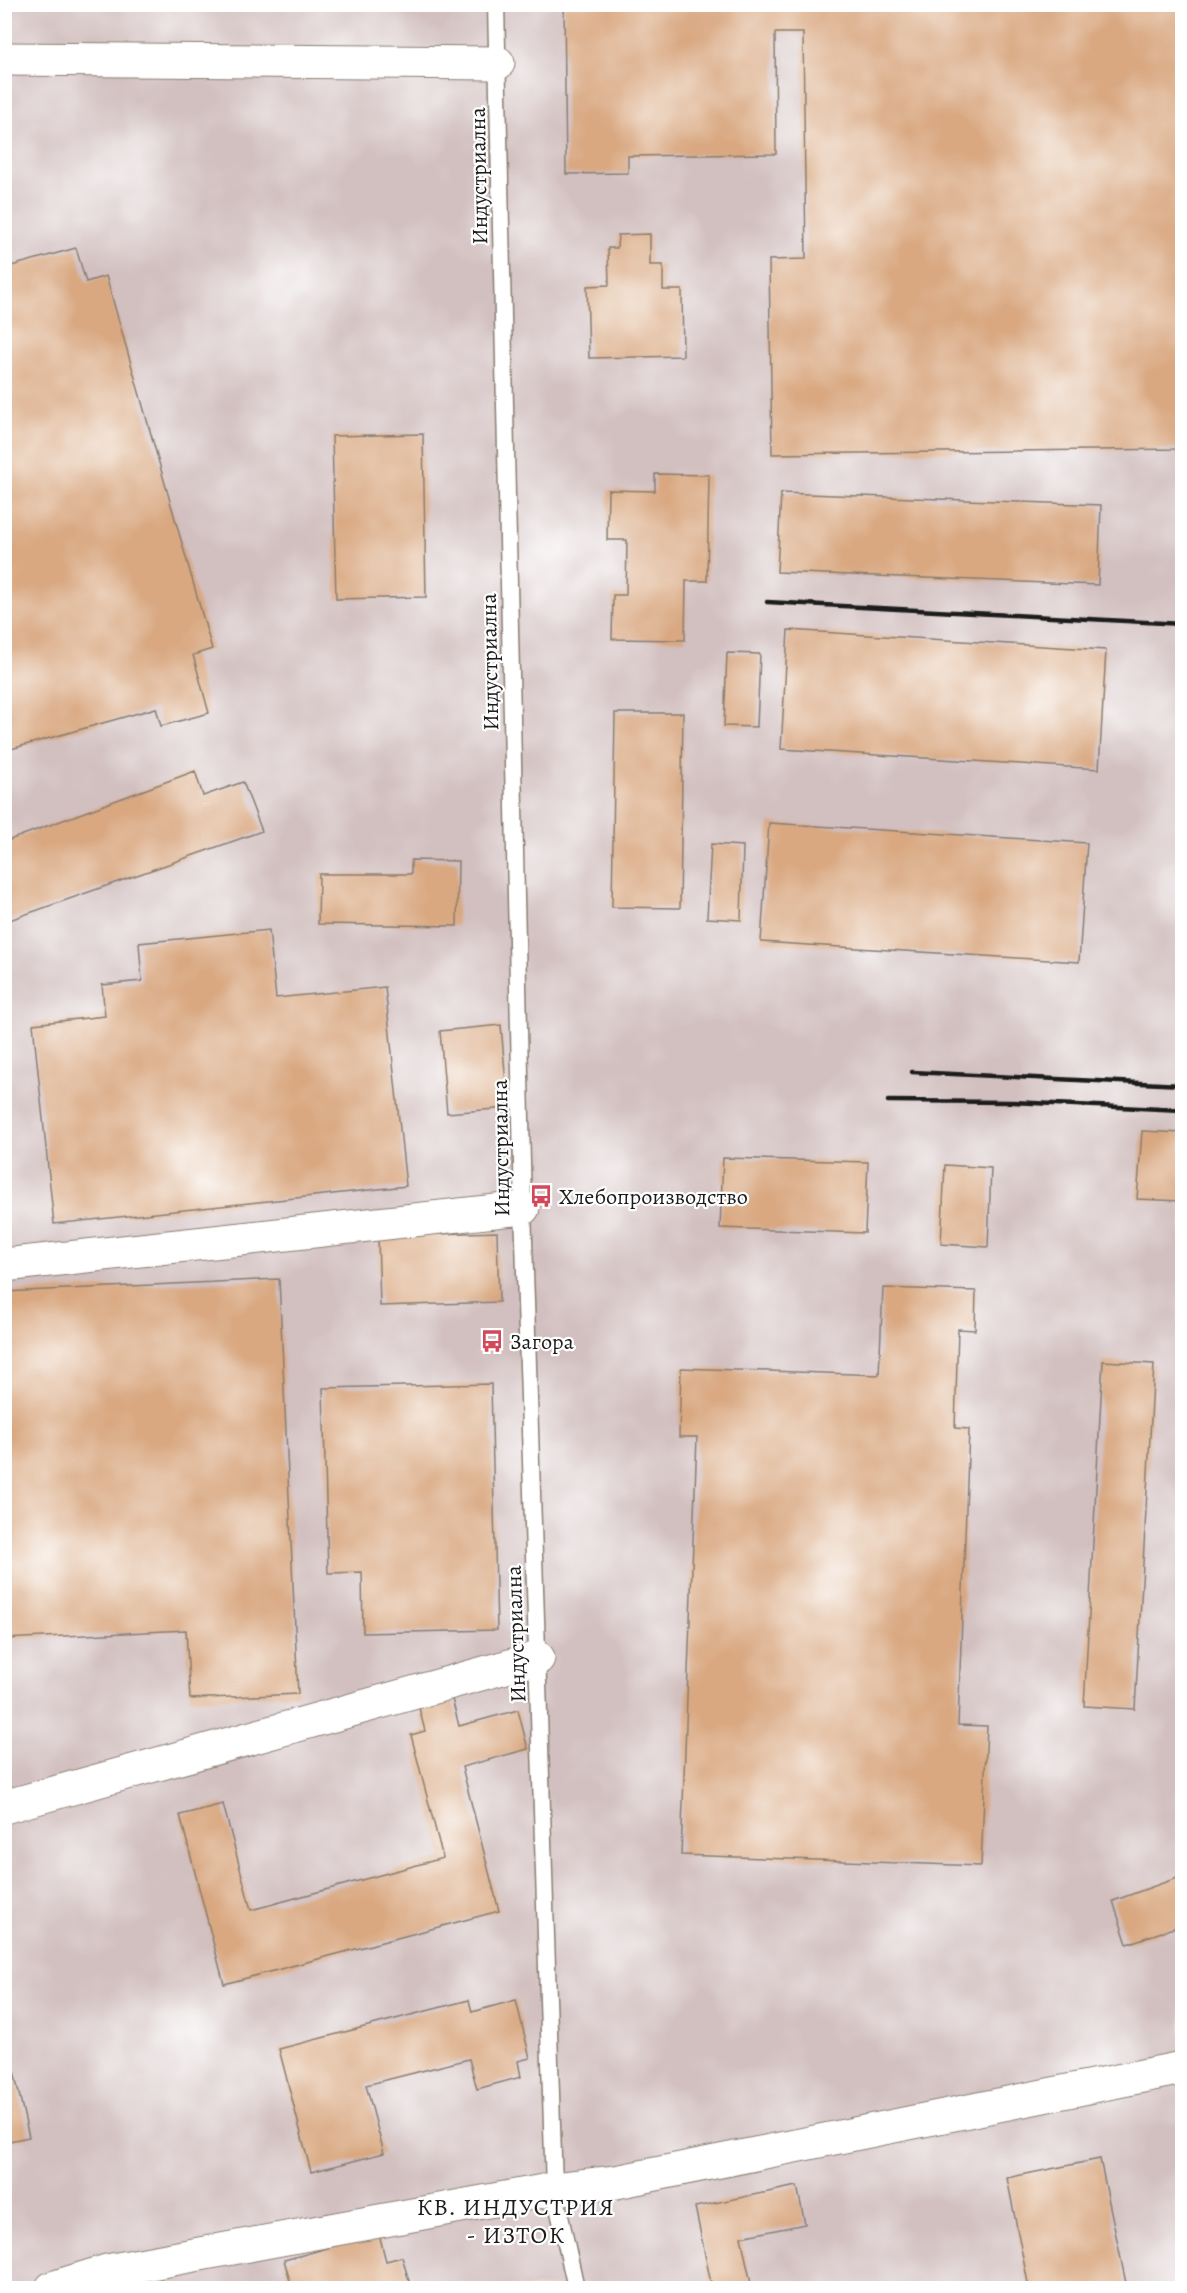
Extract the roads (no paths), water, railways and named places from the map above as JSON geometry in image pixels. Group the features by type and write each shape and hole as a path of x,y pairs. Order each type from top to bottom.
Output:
{"street":[{"path":"4,58 498,63"},
{"path":"4,1265 523,1208"},
{"path":"4,1807 538,1658"},
{"path":"52,2289 107,2271 555,2189 616,2182 1182,2068"}],"lane":[{"name":"Индустриална","path":"496,4 523,1208 555,2189 576,2289"}],"railway":[{"path":"767,602 1182,624"},
{"path":"912,1072 1182,1085"},
{"path":"888,1101 1012,1102 1182,1110"}],"place":[{"name":"Хлебопроизводство","path":"541,1196"},
{"name":"Загора","path":"492,1341"}],"district":[{"name":"КВ. ИНДУСТРИЯ - ИЗТОК","path":"516,2221"}]}
